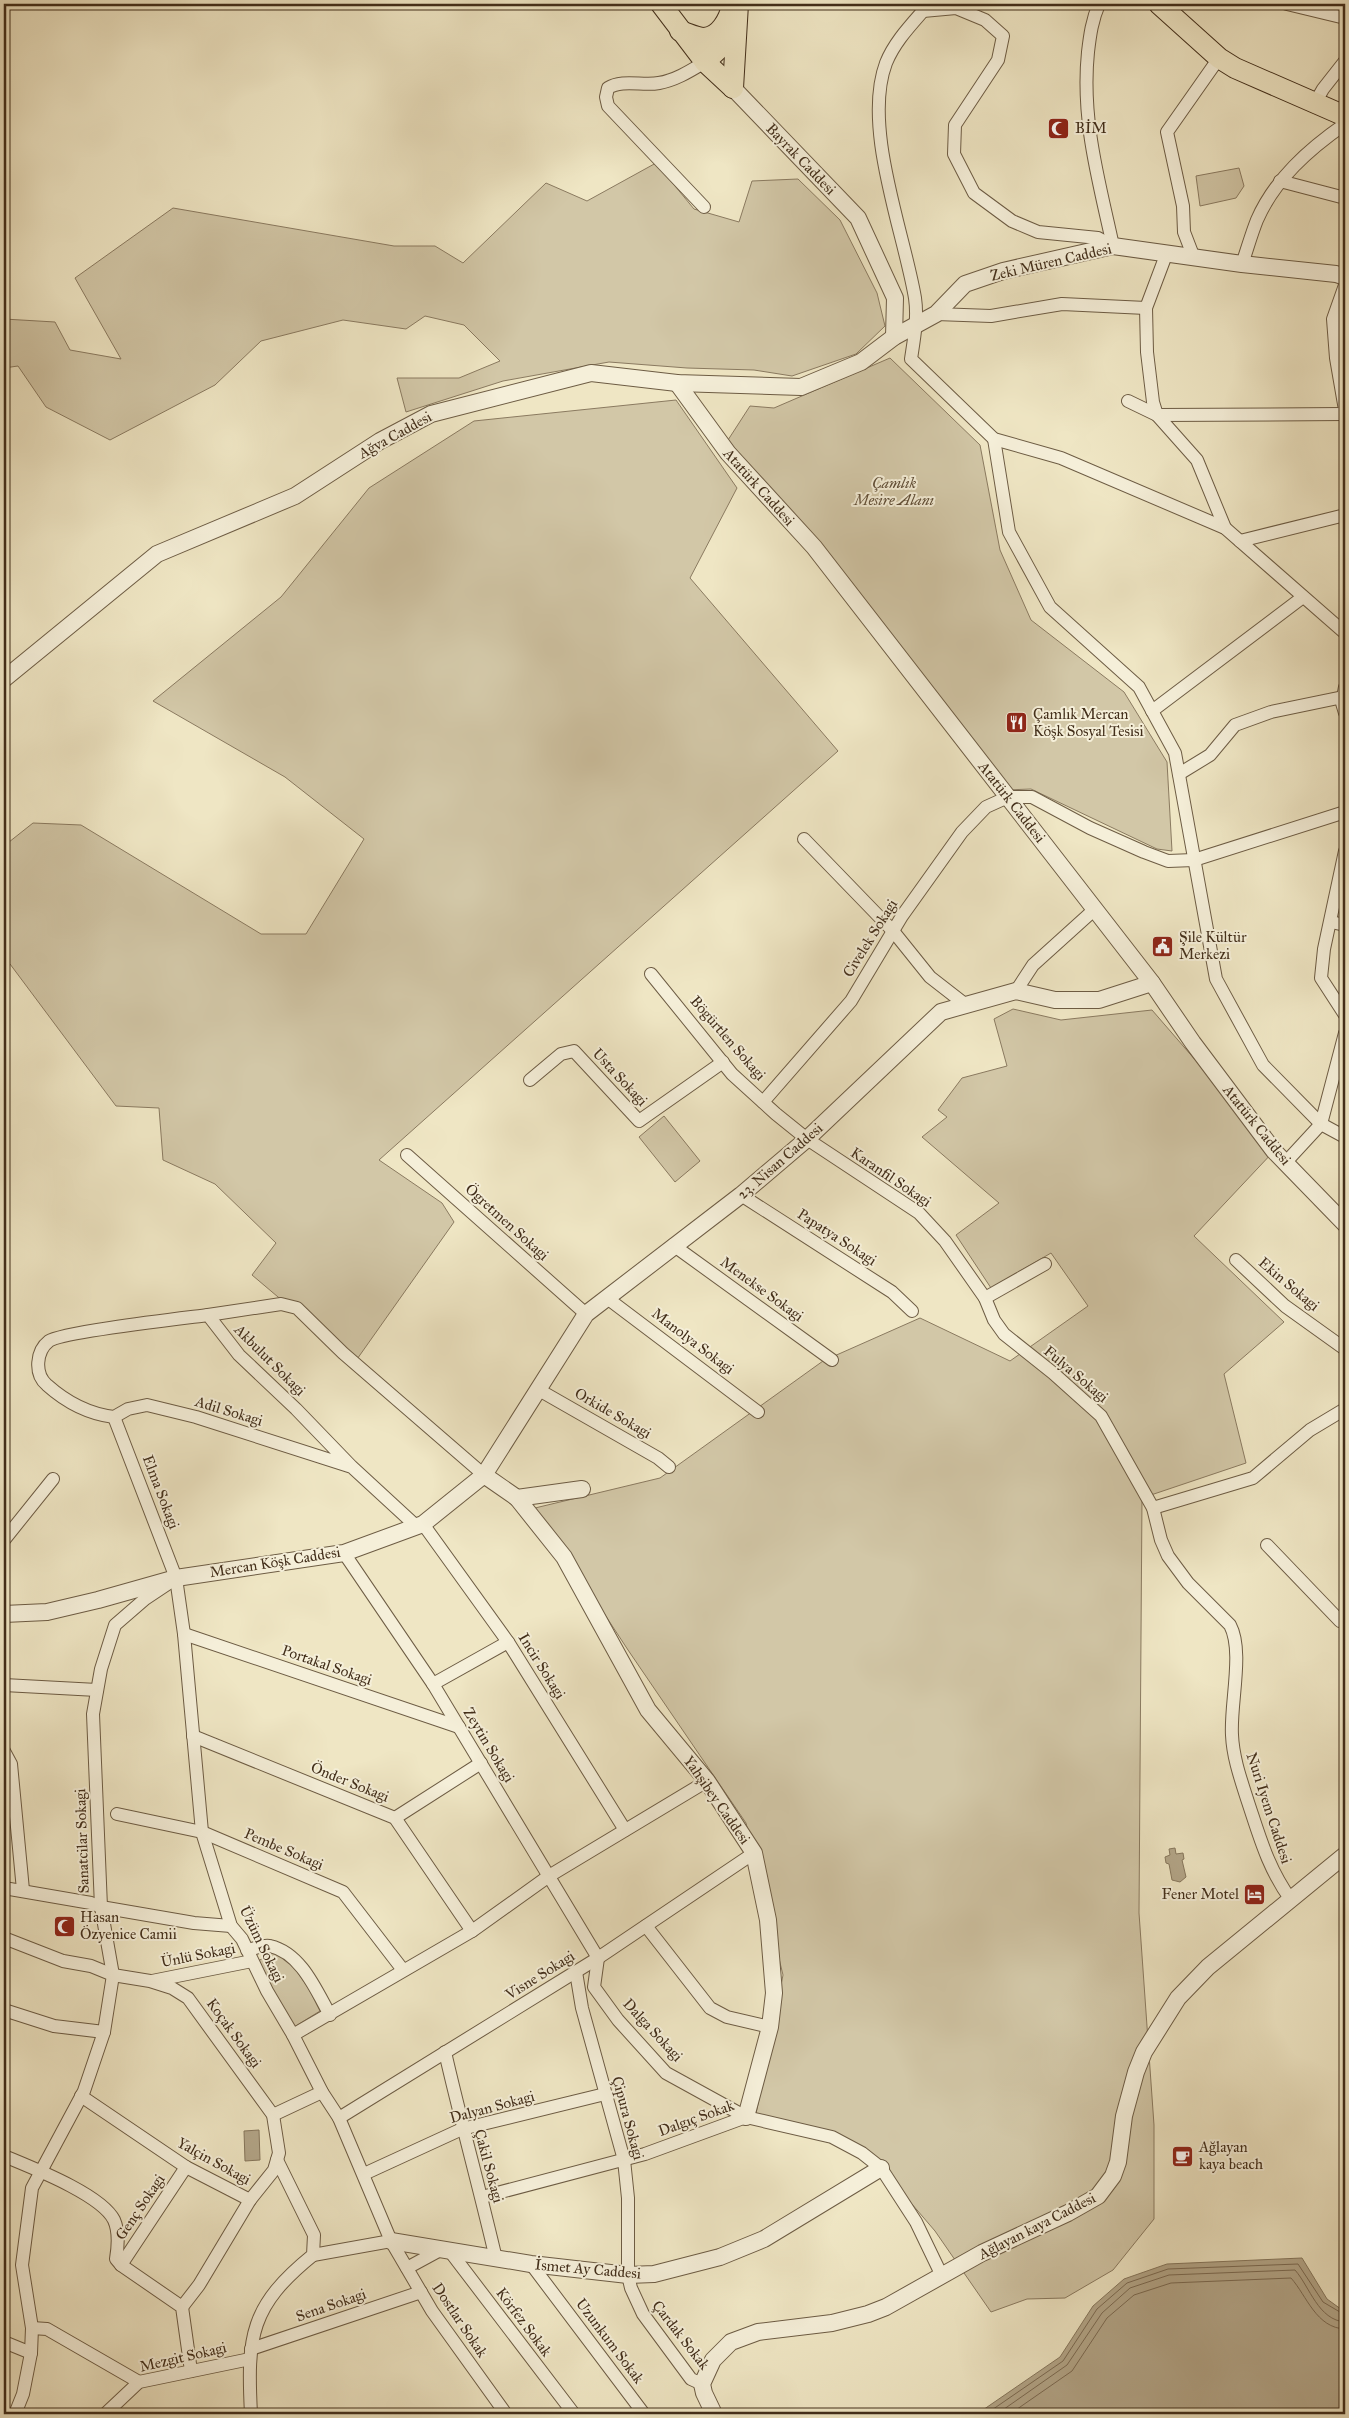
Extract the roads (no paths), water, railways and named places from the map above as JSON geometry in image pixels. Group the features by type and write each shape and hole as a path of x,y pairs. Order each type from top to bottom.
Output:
{"main road":[{"name":"Bayrak Caddesi","path":"661,4 680,32 705,62 733,88"},
{"path":"1159,4 1219,58 1239,70 1345,116"},
{"path":"680,32 705,38 718,32 735,10"},
{"path":"705,62 724,44 735,10"},
{"path":"733,88 735,10"}],"street":[{"path":"1098,4 1092,19 1086,74 1088,128 1113,246"},
{"path":"1287,4 1345,18"},
{"path":"1113,246 1098,238 1038,232 1012,220 974,192 954,154 955,125 998,60 1003,36 985,20 956,8 923,7 891,52 881,81 878,116 904,256 915,298 916,325 911,359 994,439 1061,458 1225,528 1345,634"},
{"path":"1194,258 1184,232 1183,206 1167,132 1219,58"},
{"path":"1315,103 1322,89 1345,61"},
{"path":"704,207 608,106 606,97 608,88 614,84 657,83 678,78 705,62"},
{"name":"Bayrak Caddesi","path":"733,88 858,218 895,298 894,337"},
{"path":"1242,264 1258,220 1280,181 1317,144 1345,124"},
{"path":"1280,181 1345,198"},
{"name":"Zeki Müren Caddesi","path":"894,337 936,314 965,284 1003,271 1113,246 1166,255 1214,259 1242,264 1336,274 1345,277"},
{"path":"1157,415 1153,402 1147,352 1146,308 1166,255"},
{"path":"1157,415 1345,412 1341,358 1333,318 1345,285"},
{"path":"936,314 991,316 1062,304 1146,308"},
{"name":"Ağva Caddesi","path":"4,679 157,554 294,496 380,441 430,414 591,373 677,383 802,387 861,362 894,337"},
{"name":"Atatürk Caddesi","path":"677,383 728,453 814,546 1152,983 1193,1044 1274,1152 1345,1224"},
{"path":"1128,400 1157,415 1197,460 1225,528"},
{"path":"994,439 1009,532 1050,607 1139,687 1175,753 1216,979 1263,1065 1321,1124 1345,1137"},
{"path":"1240,541 1345,515"},
{"path":"1152,711 1303,597"},
{"path":"1179,774 1210,755 1235,725 1271,712 1344,692 1342,703 1345,713"},
{"path":"1008,797 1032,797 1090,828 1168,861 1194,860 1345,812"},
{"name":"Civelek Sokagi","path":"763,1102 851,1000 893,931 962,832 986,807 1008,797"},
{"path":"804,839 893,931 930,976 966,1005"},
{"path":"1344,1010 1321,978 1324,949 1345,851"},
{"path":"1016,991 1033,964 1095,909"},
{"path":"1331,922 1345,924"},
{"name":"Bögürtlen Sokagi","path":"652,974 723,1062 763,1102 807,1140"},
{"name":"23. Nisan Caddesi","path":"484,1475 586,1314 741,1194 807,1140 941,1012 1016,991 1056,1000 1099,1000 1152,983"},
{"path":"1285,1163 1321,1124 1345,1032"},
{"name":"Usta Sokagi","path":"530,1080 561,1054 574,1051 639,1121 723,1062"},
{"name":"Karanfil Sokagi","path":"807,1140 919,1213 945,1240 985,1298"},
{"name":"Ögretmen Sokagi","path":"407,1155 586,1314"},
{"name":"Papatya Sokagi","path":"741,1194 892,1292 912,1311"},
{"name":"Menekse Sokagi","path":"673,1245 832,1360"},
{"name":"Ekin Sokagi","path":"1236,1260 1285,1306 1345,1349"},
{"path":"985,1298 1045,1264"},
{"name":"Manolya Sokagi","path":"607,1298 758,1412"},
{"name":"Fulya Sokagi","path":"985,1298 994,1320 1009,1339 1053,1373 1101,1416 1153,1508"},
{"path":"114,1417 97,1415 61,1397 42,1381 38,1365 41,1352 50,1340 281,1304 297,1308 343,1353 484,1475 517,1498 582,1489"},
{"name":"Akbulut Sokagi","path":"208,1315 238,1355 296,1409 352,1467 420,1525"},
{"name":"Orkide Sokagi","path":"539,1390 658,1458 669,1467"},
{"name":"Adil Sokagi","path":"114,1417 128,1409 147,1405 196,1417 352,1467"},
{"path":"1153,1508 1253,1478 1310,1430 1345,1408"},
{"name":"Elma Sokagi","path":"114,1417 176,1578"},
{"name":"Mercan Köşk Caddesi","path":"4,1614 47,1612 176,1578 344,1553 420,1525 484,1475"},
{"path":"4,1541 53,1479"},
{"name":"Yahşibey Caddesi","path":"517,1498 564,1557 648,1710 707,1781 754,1853 768,1929 774,1993 770,2027 746,2117"},
{"name":"Nuri Iyem Caddesi","path":"1153,1508 1161,1540 1178,1571 1234,1631 1236,1648 1231,1718 1234,1755 1267,1861 1291,1900"},
{"name":"Incir Sokagi","path":"420,1525 508,1642 625,1830"},
{"path":"1267,1545 1340,1621 1345,1619"},
{"name":"Zeytin Sokagi","path":"344,1553 434,1684 598,1958"},
{"name":"Üzüm Sokagi","path":"176,1578 184,1634 202,1832 231,1926 250,1955 267,1992 293,2035 322,2092 339,2118 391,2241"},
{"name":"Sanatcilar Sokagi","path":"15,2414 22,2394 31,2353 32,2328 22,2265 32,2188 81,2096 104,2032 113,1975 101,1908 93,1714 101,1669 115,1625 145,1599 176,1578"},
{"name":"Portakal Sokagi","path":"184,1634 459,1727"},
{"path":"434,1684 508,1642"},
{"path":"4,1685 97,1690"},
{"name":"Önder Sokagi","path":"193,1736 395,1818 472,1931"},
{"path":"4,1751 12,1764 23,1890"},
{"path":"395,1818 481,1763"},
{"path":"293,2035 472,1931 549,1876 707,1781"},
{"name":"Pembe Sokagi","path":"117,1814 202,1832 343,1892 403,1970"},
{"name":"Visne Sokagi","path":"339,2118 598,1958 754,1853"},
{"name":"Ağlayan kaya Caddesi","path":"702,2384 712,2360 731,2342 743,2336 758,2332 849,2320 868,2314 982,2253 1090,2202 1103,2191 1114,2176 1118,2162 1126,2108 1136,2072 1165,2016 1191,1982 1345,1855"},
{"path":"4,1888 91,1903 101,1908 194,1923 231,1926"},
{"path":"646,1926 706,2004 714,2011 727,2017 770,2027"},
{"name":"Koçak Sokagi","path":"4,1938 63,1961 91,1966 113,1975 150,1981 172,1988 188,1998 273,2116 279,2153 277,2160"},
{"name":"Ünlü Sokagi","path":"150,1981 250,1955 269,1945 294,1958 312,1982 330,2015"},
{"name":"Dalga Sokagi","path":"598,1958 594,1986 618,2020 666,2073 746,2117"},
{"name":"Çipura Sokagi","path":"576,1972 582,2008 624,2160 628,2198 628,2275"},
{"path":"8,2015 54,2026 104,2032"},
{"name":"Çakil Sokagi","path":"445,2052 462,2129 482,2197 496,2259"},
{"path":"273,2116 322,2092"},
{"name":"Dalyan Sokagi","path":"364,2174 462,2129 605,2094"},
{"name":"Yalçin Sokagi","path":"81,2096 186,2167 250,2200 199,2285 182,2307"},
{"name":"Dalgıç Sokak","path":"482,2197 624,2160 746,2117 832,2137 862,2153 881,2168 916,2222 942,2276"},
{"path":"4,2156 69,2185 103,2206 114,2220 117,2236 116,2258 121,2265 182,2307 191,2371"},
{"path":"250,2200 274,2170 277,2160"},
{"path":"277,2160 314,2235 313,2254"},
{"name":"Genç Sokagi","path":"121,2265 186,2167"},
{"name":"İsmet Ay Caddesi","path":"391,2241 532,2264 628,2275 654,2274 741,2250 778,2232 881,2168"},
{"path":"251,2414 250,2354 254,2330 268,2301 289,2274 313,2254 391,2241"},
{"name":"Dostlar Sokak","path":"391,2241 432,2311 506,2414"},
{"path":"407,2268 445,2249"},
{"name":"Körfez Sokak","path":"445,2249 574,2414"},
{"name":"Uzunkum Sokak","path":"532,2264 644,2414"},
{"name":"Çardak Sokak","path":"628,2275 633,2297 643,2314 691,2379 702,2384"},
{"name":"Sena Sokagi","path":"250,2354 421,2292"},
{"path":"32,2328 47,2328 139,2382"},
{"path":"4,2342 31,2353"},
{"name":"Mezgit Sokagi","path":"105,2414 139,2382 191,2371 250,2354"},
{"path":"702,2384 714,2414"}],"water":[{"path":"1175,1848 1176,1854 1183,1853 1184,1859 1182,1860 1186,1877 1180,1882 1172,1880 1169,1864 1166,1863 1165,1857 1170,1855 1169,1849"},
{"path":"259,2130 260,2160 245,2161 244,2131"},
{"path":"1302,2258 1327,2299 1345,2312 1345,2414 977,2414 1060,2357 1093,2306 1124,2279 1167,2264"}],"place":[{"name":"BİM","path":"1059,128"},
{"name":"Çamlık Mercan Köşk Sosyal Tesisi","path":"1017,723"},
{"name":"Şile Kültür Merkezi","path":"1163,946"},
{"name":"Fener Motel","path":"1255,1894"},
{"name":"Hasan Özyenice Camii","path":"64,1926"},
{"name":"Ağlayan kaya beach","path":"1183,2156"}],"park label":[{"name":"Çamlık Mesire Alanı","path":"894,492"}]}
